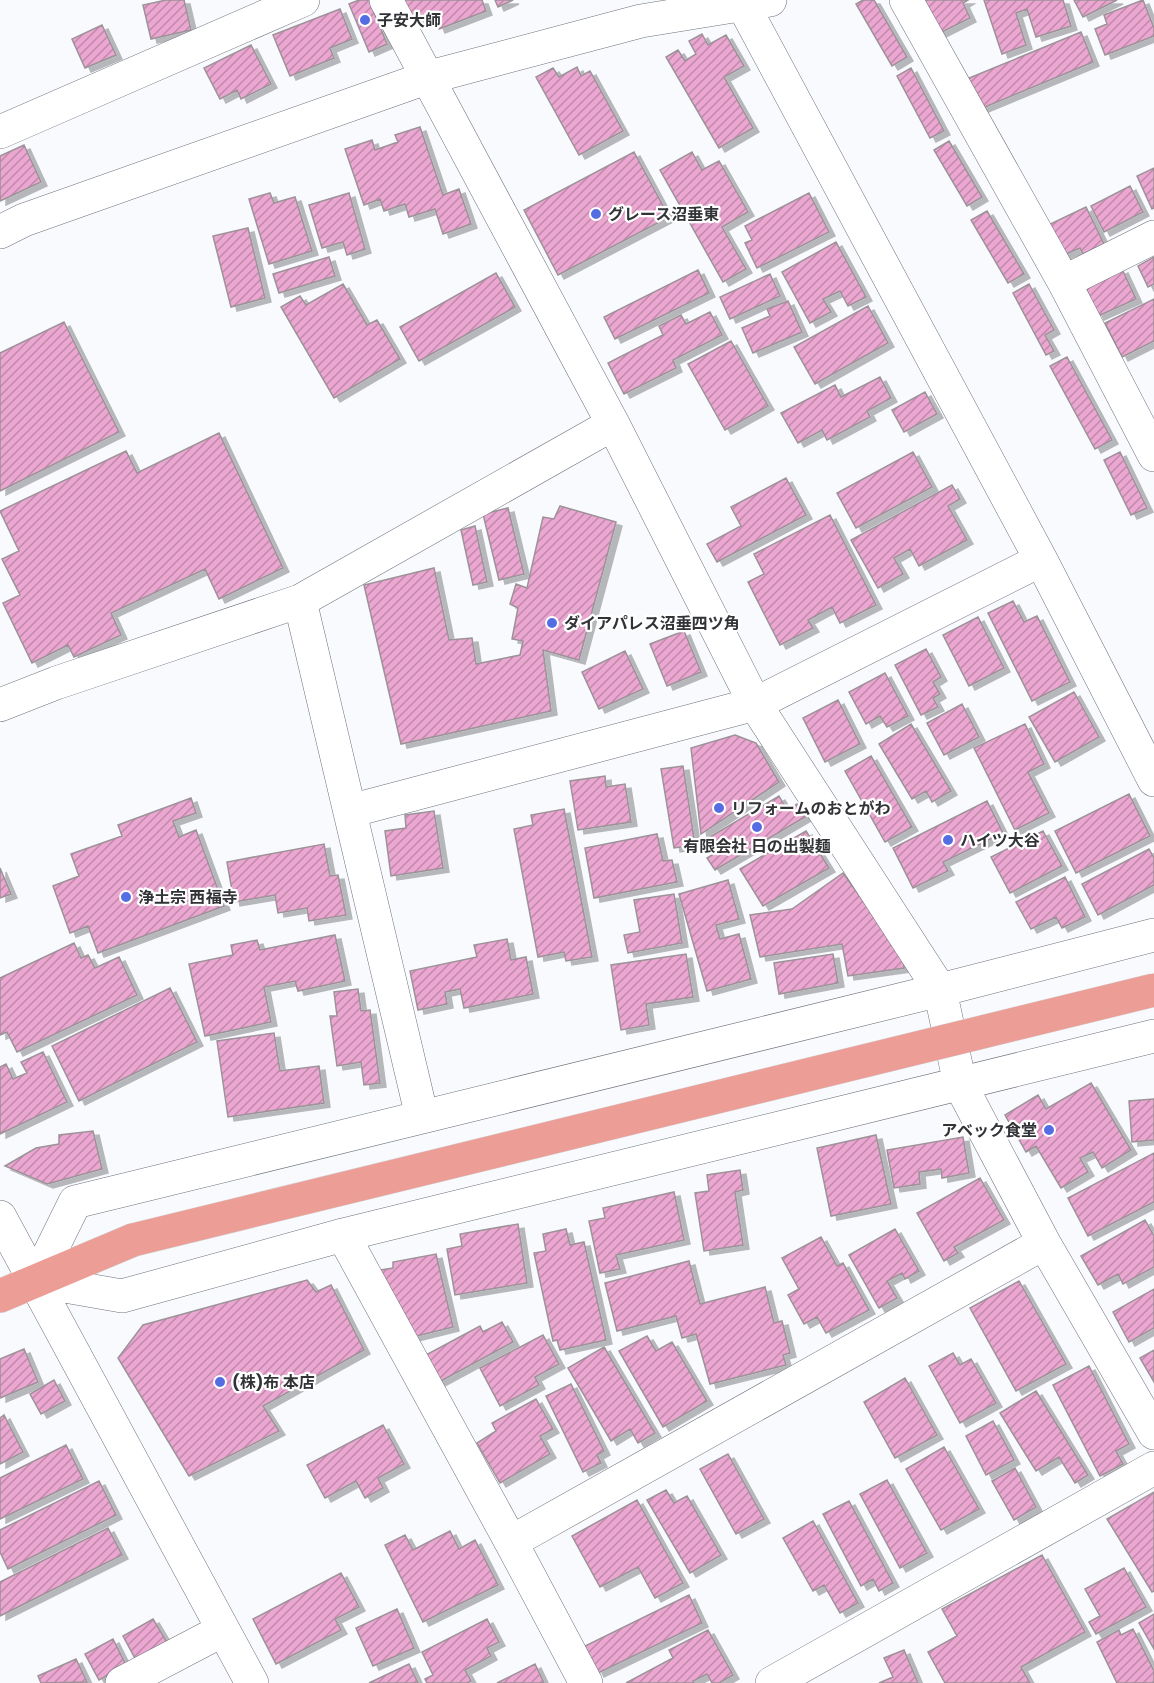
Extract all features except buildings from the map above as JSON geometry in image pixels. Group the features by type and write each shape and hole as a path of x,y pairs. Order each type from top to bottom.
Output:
{"main road":[{"path":"0,1296 133,1240 1154,990"}],"street":[{"path":"0,132 303,0"},
{"path":"386,0 613,424 755,704 940,990 960,1084 1044,1243 1154,1433"},
{"path":"906,0 1064,282 1154,455"},
{"path":"0,232 24,220 426,78 641,21 756,3 1154,780"},
{"path":"1064,282 1154,237"},
{"path":"0,705 56,683 300,600 613,424"},
{"path":"350,811 755,704 1041,560"},
{"path":"300,600 422,1117"},
{"path":"36,1281 75,1202 940,990 1154,935"},
{"path":"36,1281 122,1296 343,1234 1154,1036"},
{"path":"0,1217 252,1683"},
{"path":"343,1234 586,1683"},
{"path":"511,1542 1044,1243"},
{"path":"772,1683 1154,1468"},
{"path":"122,1683 223,1630"}],"place":[{"name":"子安大師","path":"365,20"},
{"name":"グレース沼垂東","path":"596,214"},
{"name":"ダイアパレス沼垂四ツ角","path":"552,623"},
{"name":"リフォームのおとがわ","path":"719,808"},
{"name":"有限会社 日の出製麺","path":"757,827"},
{"name":"ハイツ大谷","path":"948,840"},
{"name":"浄土宗 西福寺","path":"126,897"},
{"name":"アベック食堂","path":"1049,1130"},
{"name":"(株)布 本店","path":"220,1382"}]}
